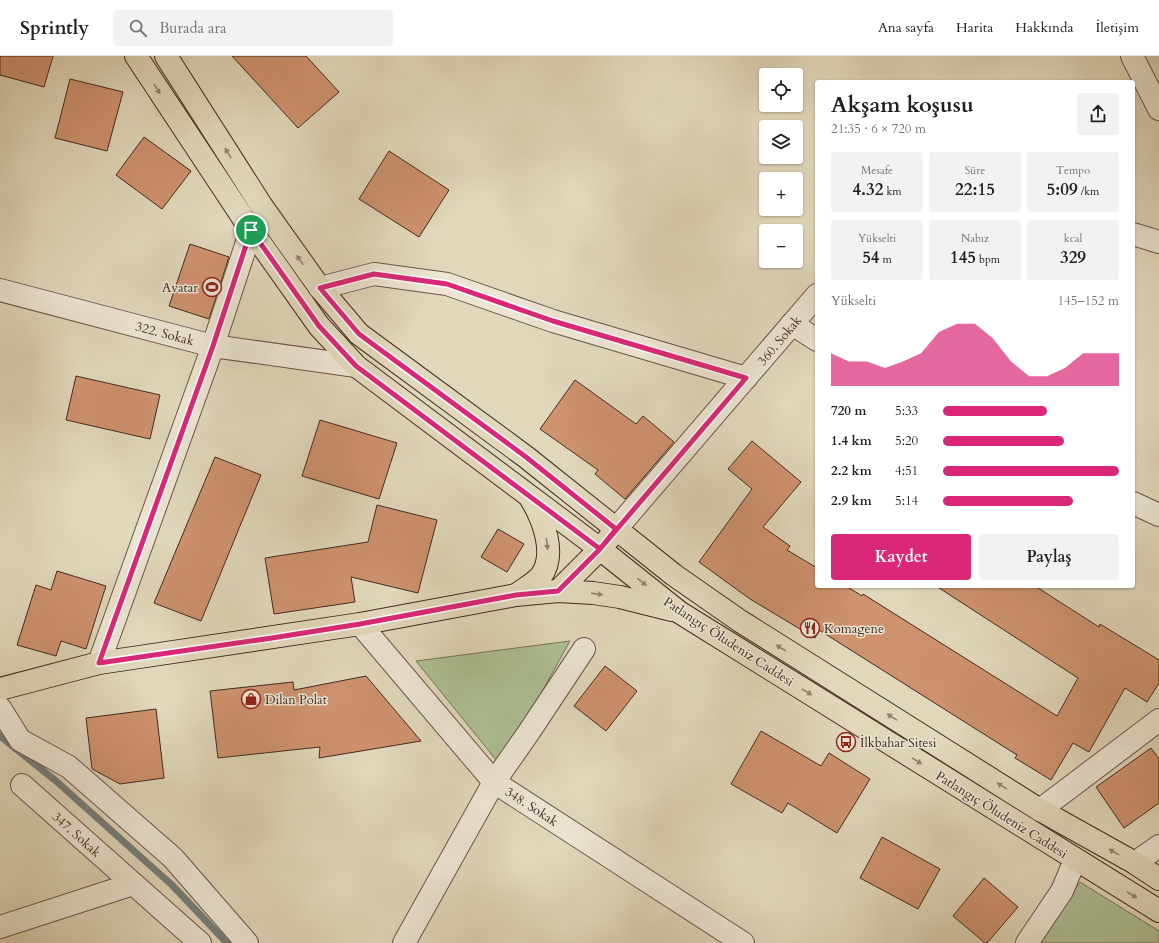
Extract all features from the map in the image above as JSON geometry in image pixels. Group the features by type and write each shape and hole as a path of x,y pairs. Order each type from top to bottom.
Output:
{"main road":[{"name":"Patlangıç Öludeniz Caddesi","path":"136,56 251,230 319,326 356,366 600,549 679,612 1159,911"},
{"name":"Patlangıç Öludeniz Caddesi","path":"166,56 261,205 320,288 359,334 526,457 674,575 740,621 1040,810 1135,863 1159,879"},
{"path":"516,595 541,575 546,564 548,549 545,529 539,513 528,495"},
{"name":"360. Sokak","path":"558,591 600,549 616,529"},
{"path":"0,689 99,663 360,624 516,595 558,591 593,593 620,597 679,612"}],"street":[{"path":"1132,56 1159,109"},
{"path":"99,663 213,346 251,230"},
{"path":"1135,235 1159,242"},
{"path":"320,288 374,274 447,284 553,321 746,378"},
{"name":"322. Sokak","path":"0,290 213,346 356,366"},
{"name":"360. Sokak","path":"616,529 815,297"},
{"path":"792,324 815,339"},
{"path":"1135,504 1159,515"},
{"name":"348. Sokak","path":"360,624 494,782 743,943"},
{"path":"404,943 494,782 530,732 584,649"},
{"path":"0,708 20,740 69,767 173,858 247,943"},
{"path":"1040,810 1159,720"},
{"name":"347. Sokak","path":"22,785 200,943"},
{"path":"1135,863 1159,846"},
{"path":"1027,943 1062,891 1075,860"},
{"path":"0,927 133,884"}],"green space":[{"path":"570,641 501,766 416,661"},
{"path":"1080,882 1159,931 1159,943 1041,943"}],"building":[{"path":"0,56 53,56 44,87 0,75"},
{"path":"232,56 306,56 339,92 298,128"},
{"path":"70,79 123,92 107,151 55,138"},
{"path":"144,137 191,171 162,209 116,175"},
{"path":"389,151 449,190 419,237 359,199"},
{"path":"190,244 229,257 209,319 169,306"},
{"path":"76,376 160,395 150,439 66,420"},
{"path":"575,380 636,424 643,416 674,442 625,499 595,474 598,470 540,429"},
{"path":"320,420 397,443 379,499 302,476"},
{"path":"752,441 801,482 763,527 790,546 787,550 815,567 815,588 849,588 862,596 863,594 1057,716 1078,678 939,588 1038,588 1099,627 1100,624 1159,660 1159,683 1147,702 1125,688 1089,752 1073,743 1051,780 1015,758 1017,755 819,630 815,638 750,599 699,562 752,489 728,469"},
{"path":"215,457 261,475 201,621 154,603"},
{"path":"377,505 437,520 418,593 351,577 355,602 274,614 265,558 368,542"},
{"path":"498,529 524,544 507,572 481,557"},
{"path":"57,571 106,586 86,649 61,641 56,656 17,645 36,585 51,590"},
{"path":"605,666 637,691 606,731 574,706"},
{"path":"366,676 421,741 319,758 320,747 218,758 210,691 293,682 294,690"},
{"path":"156,709 164,778 120,784 92,769 86,718"},
{"path":"761,731 821,766 829,753 870,779 837,833 788,803 782,813 731,784"},
{"path":"1151,748 1159,759 1159,803 1124,828 1096,787"},
{"path":"882,837 940,869 918,909 860,878"},
{"path":"984,878 1018,907 987,943 985,943 953,916"}],"waterway":[{"path":"0,736 56,781 172,885 227,943"}],"place":[{"name":"Avatar","path":"212,287"},
{"name":"Komagene","path":"810,628"},
{"name":"Dilan Polat","path":"251,699"},
{"name":"İlkbahar Sitesi","path":"846,742"}],"route":[{"path":"251,230 213,346 99,663 360,624 516,595 558,591 600,549 746,378 553,321 447,284 374,274 320,288 359,334 452,404 526,457 616,529 600,549 356,366 319,326 251,230"}]}
